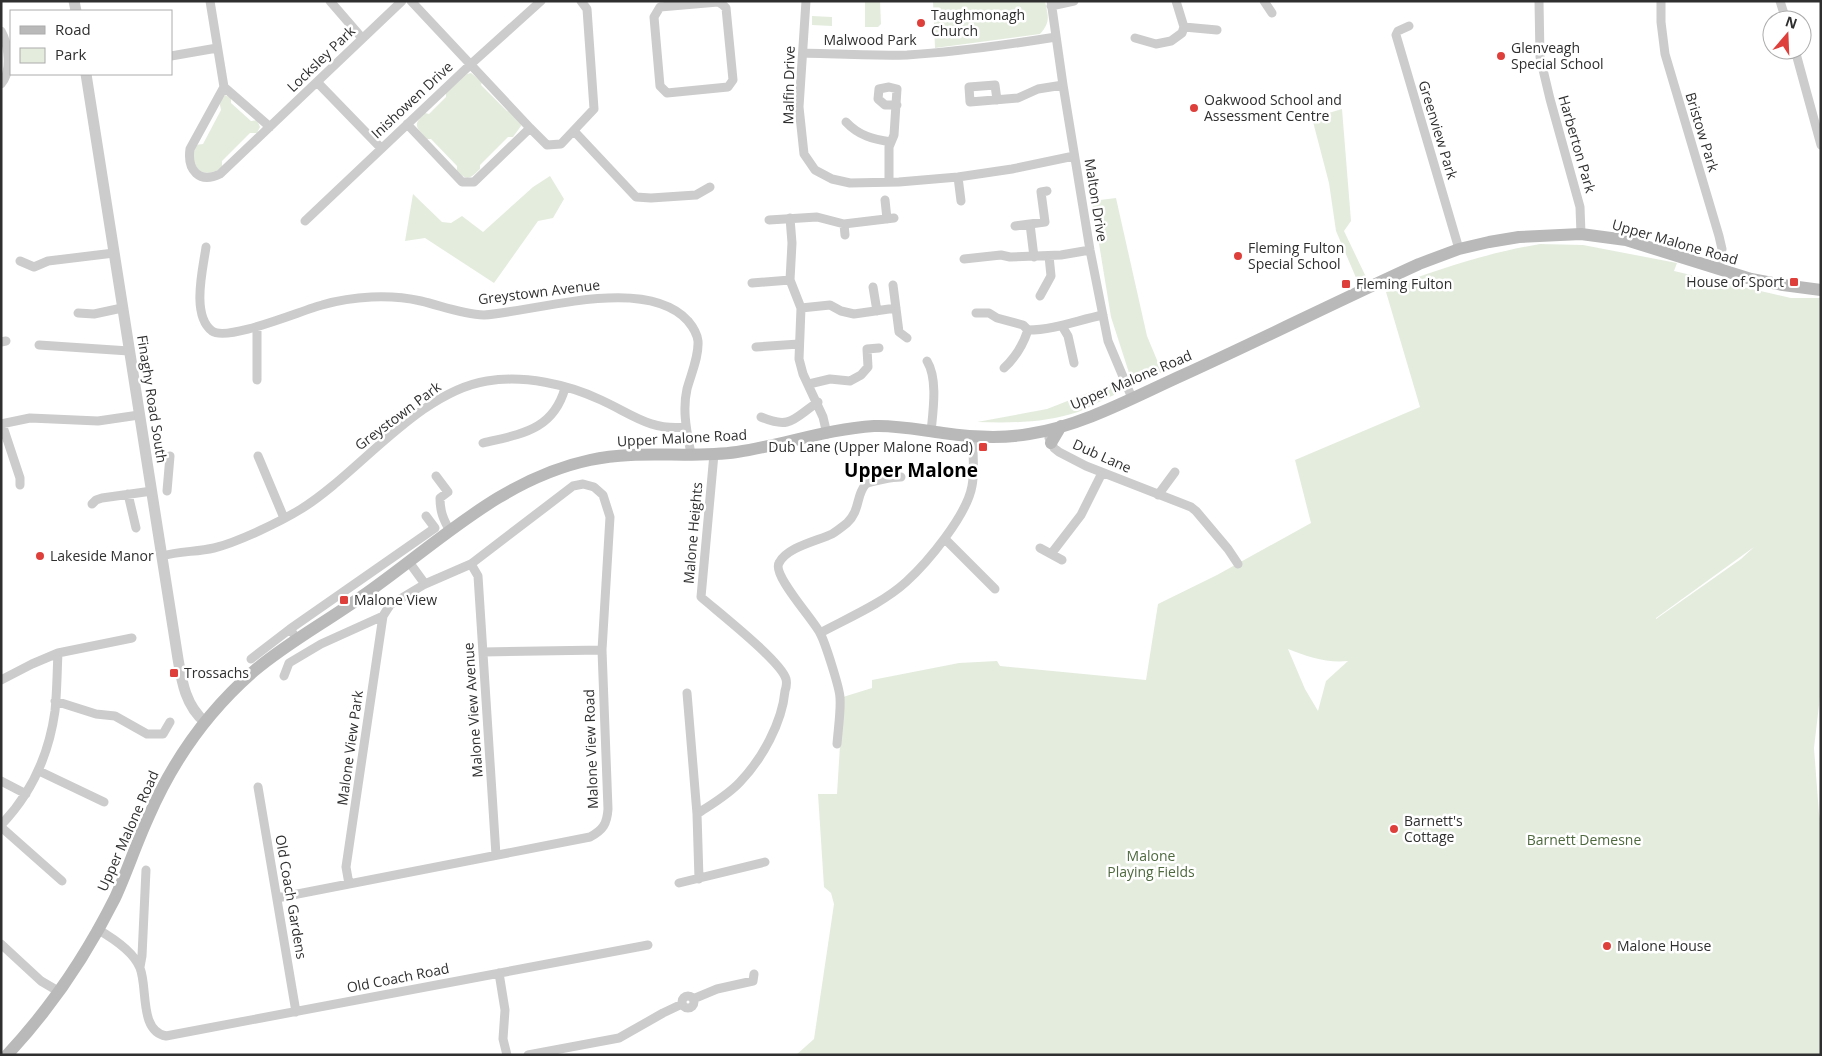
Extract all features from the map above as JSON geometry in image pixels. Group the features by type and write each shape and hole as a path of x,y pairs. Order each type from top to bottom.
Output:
{"main road":[{"name":"Upper Malone Road","path":"7,1055 28,1032 85,952 115,897 149,814 168,776 205,722 294,634 362,596 515,486 555,469 590,460 628,454 714,454 755,449 826,434 879,426 972,436 1000,437 1030,434 1049,437 1061,426 1096,415 1419,264 1459,249 1519,237 1581,234 1626,240 1759,281 1821,290"}],"street":[{"path":"210,1 224,86 270,127"},
{"path":"330,1 362,38"},
{"name":"Locksley Park","path":"224,86 190,149 188,158 190,166 195,173 203,177 212,178 225,170 402,1"},
{"path":"412,1 547,145 561,144 594,109 586,9 581,1"},
{"name":"Inishowen Drive","path":"305,222 381,148 541,1"},
{"name":"Malfin Drive","path":"806,1 799,107 804,154 815,170 832,180 850,183 958,177 1012,169 1074,156"},
{"path":"1051,4 1074,1"},
{"path":"1135,38 1156,44 1172,41 1182,33 1184,27 1176,1"},
{"path":"1264,1 1272,13"},
{"name":"Harberton Park","path":"1539,1 1540,57 1580,207 1581,234"},
{"name":"Bristow Park","path":"1661,1 1661,22 1665,54 1722,249 1718,269"},
{"path":"718,2 726,8 733,80 728,87 667,93 660,86 654,16 660,7 685,3 718,2"},
{"name":"Malton Drive","path":"1051,4 1074,156 1108,341 1132,398"},
{"name":"Greenview Park","path":"1409,26 1398,31 1396,35 1459,249"},
{"path":"1184,27 1217,30"},
{"path":"1,31 9,65 8,73 1,84"},
{"name":"Malwood Park","path":"803,53 873,56 915,54 988,48 1056,37"},
{"path":"172,56 217,48"},
{"path":"1798,60 1821,145"},
{"name":"Finaghy Road South","path":"86,75 182,681 194,710 205,722"},
{"path":"317,82 381,148"},
{"path":"997,100 1018,98 1038,89 1062,85"},
{"path":"889,182 889,148 894,135 897,105"},
{"path":"846,122 854,130 867,137 892,142"},
{"path":"407,124 462,182 474,182 530,128"},
{"path":"574,131 636,197 696,195 710,187"},
{"path":"958,177 961,201"},
{"path":"1015,226 1045,222 1041,192 1047,191"},
{"path":"769,220 817,217 844,224 890,218 885,200"},
{"path":"790,218 792,243 790,280 801,308 802,327 799,359 802,374 809,384 824,417 826,434"},
{"path":"844,224 845,235"},
{"path":"1030,224 1034,256"},
{"name":"Greystown Avenue","path":"206,247 200,298 201,310 206,324 211,330 220,333 257,327 322,305 340,301 384,297 421,301 469,315 484,315 609,297 657,303 676,311 684,317 696,334 697,354 684,408 691,454"},
{"path":"964,259 1001,254 1010,257 1049,256 1090,250"},
{"path":"20,261 34,267 48,261 114,253"},
{"path":"1040,296 1051,276 1049,256"},
{"path":"755,280 790,280"},
{"path":"893,285 899,332 907,338"},
{"path":"873,287 878,311"},
{"path":"801,308 830,305 841,311 854,314 896,308"},
{"path":"78,313 94,314 122,308"},
{"path":"976,313 989,313 998,318 1023,325 1028,330 1062,326 1076,320 1103,315"},
{"path":"1062,326 1068,336 1074,363"},
{"path":"257,327 257,380"},
{"path":"1004,368 1013,360 1020,349 1028,330"},
{"path":"760,344 799,344"},
{"path":"38,345 129,351"},
{"path":"809,384 830,379 850,382 861,375 868,367 867,349 879,348"},
{"path":"927,361 932,368 934,400 931,432"},
{"name":"Greystown Park","path":"162,556 215,548 253,533 300,510 321,496 397,430 454,391 485,381 512,379 565,388 603,400 644,422 658,427 686,427"},
{"path":"483,443 532,430 554,412 565,388"},
{"path":"761,417 780,423 789,422 796,419 818,402"},
{"path":"20,485 20,478 2,424 30,418 98,421 139,414"},
{"path":"820,633 868,607 905,582 945,539 968,500 972,485 972,436"},
{"name":"Dub Lane","path":"1049,437 1059,452 1102,473 1191,507 1228,549 1238,564"},
{"name":"Malone Heights","path":"697,814 726,795 740,783 752,768 772,734 785,697 786,680 779,667 762,650 701,597 714,454"},
{"path":"167,491 170,456"},
{"path":"258,456 284,518"},
{"path":"1158,495 1175,472"},
{"path":"1051,554 1081,515 1102,473"},
{"path":"436,476 448,492 440,498 440,510 450,531"},
{"path":"837,744 840,698 820,633 786,586 778,570 778,564 780,560 797,547 833,533 846,524 852,517 864,486 868,483 901,476"},
{"path":"92,504 96,500 128,494 168,478"},
{"name":"Malone View Road","path":"277,898 590,838 601,832 607,822 602,650 610,517 603,495 594,486 583,484 573,486 471,564"},
{"path":"128,494 136,528"},
{"name":"Upper Malone Road","path":"251,659 294,634 435,528 426,516"},
{"path":"945,539 995,589"},
{"path":"1040,548 1062,560"},
{"path":"409,562 425,584"},
{"path":"284,676 289,663 321,644 383,616 390,605 425,584 471,564"},
{"name":"Malone View Avenue","path":"471,564 478,576 496,855"},
{"name":"Malone View Park","path":"349,884 346,867 383,616"},
{"path":"1,680 58,653 132,638"},
{"path":"483,652 602,650"},
{"path":"58,653 56,701 51,728 39,771 26,794 1,826 62,881"},
{"path":"687,693 697,814 699,879"},
{"path":"56,701 96,714 115,716 147,734 163,734 170,722"},
{"path":"39,771 104,802"},
{"path":"1,781 26,794"},
{"name":"Old Coach Gardens","path":"258,787 296,1012"},
{"path":"679,883 765,862"},
{"path":"140,967 146,870"},
{"path":"97,929 114,938 137,961 140,967"},
{"path":"1,944 41,981 58,991"},
{"name":"Old Coach Road","path":"140,967 151,1028 159,1034 166,1036 648,945"},
{"path":"499,973 505,1010 503,1039 507,1055"},
{"path":"528,1055 619,1038 682,1004 682,999 685,997 689,996 693,999 717,989 753,981 754,974"}],"green space":[{"path":"880,1 881,24 878,27 865,27 865,2"},
{"path":"933,1 1045,1 1048,15 1047,22 1040,34 935,48"},
{"path":"812,16 832,17 832,26 812,25"},
{"path":"471,73 482,82 481,85 507,111 511,112 520,121 521,126 513,137 508,137 480,165 480,169 477,172 466,178 457,171 457,166 431,139 427,139 423,135 418,129 417,123 425,113 429,114 446,97 446,93 467,74"},
{"path":"225,95 231,98 231,103 251,121 257,120 260,127 257,133 250,133 222,161 222,167 209,173 203,172 195,165 193,159 195,145 203,144 221,110 219,100"},
{"path":"1342,109 1351,221 1344,231 1366,277 1357,280 1336,231 1329,183 1312,118"},
{"path":"550,176 564,199 553,218 538,221 494,283 425,238 405,241 413,194 442,222 451,223 462,216 483,232 533,187"},
{"path":"1116,198 1147,336 1162,372 1143,381 1131,379 1111,317 1092,201"},
{"name":"Malone Playing Fields","path":"1540,244 1583,245 1677,263 1674,271 1791,298 1821,298 1821,688 1814,748 1821,823 1821,1055 796,1055 814,1039 834,904 831,893 824,887 818,794 837,794 843,697 872,688 872,680 959,663 997,661 1000,666 1146,680 1158,604 1217,575 1311,523 1295,460 1420,407 1386,292 1390,291 1389,288 1463,262","holes":["1754,547 1741,559 1656,619 1656,618","1288,649 1317,659 1348,661 1326,681 1318,711 1305,689"]},
{"path":"1116,382 1116,392 1114,395 1066,416 1028,422 977,422 1047,409"}],"place":[{"name":"Taughmonagh Church","path":"921,23"},
{"name":"Glenveagh Special School","path":"1501,56"},
{"name":"Oakwood School and Assessment Centre","path":"1194,108"},
{"name":"Fleming Fulton Special School","path":"1238,256"},
{"name":"House of Sport","path":"1794,282"},
{"name":"Fleming Fulton","path":"1346,284"},
{"name":"Dub Lane (Upper Malone Road)","path":"983,447"},
{"name":"Lakeside Manor","path":"40,556"},
{"name":"Malone View","path":"344,600"},
{"name":"Trossachs","path":"174,673"},
{"name":"Barnett's Cottage","path":"1394,829"},
{"name":"Malone House","path":"1607,946"}],"district":[{"name":"Upper Malone","path":"911,470"}],"park label":[{"name":"Barnett Demesne","path":"1584,840"}]}
